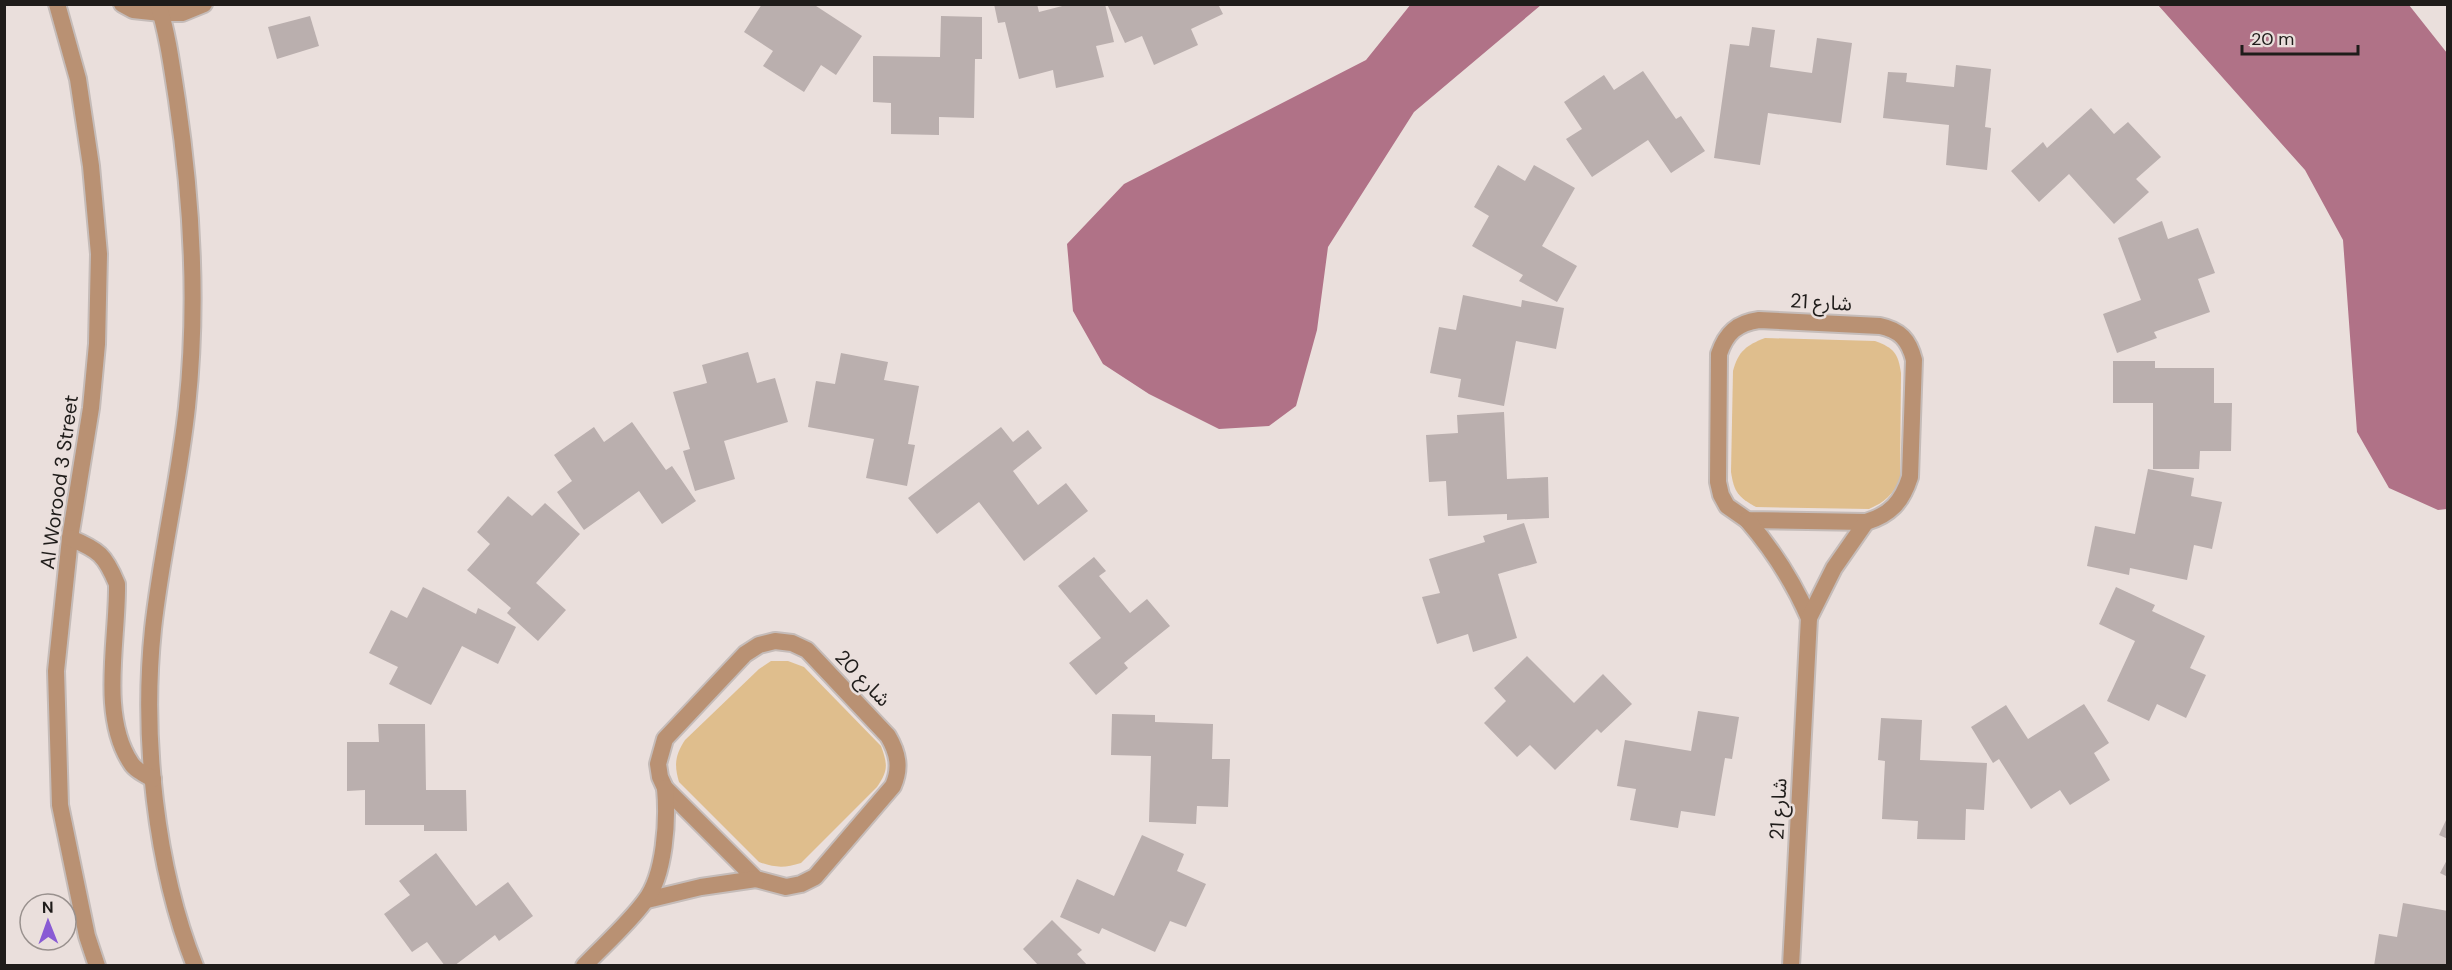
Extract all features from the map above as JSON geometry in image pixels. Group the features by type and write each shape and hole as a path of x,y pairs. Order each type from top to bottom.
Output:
{"street":[{"name":"Al Worood 3 Street","path":"57,4 78,79 91,166 99,254 97,344 92,408 70,538 56,671 60,805 87,936 97,966"},
{"path":"122,4 133,10 159,9 182,13 204,4"},
{"path":"159,9 170,55 183,141 191,230 192,317 188,405 153,630 150,704 153,779 163,858 183,935 195,966"},
{"name":"شارع 21","path":"1747,520 1866,522 1881,517 1895,507 1905,493 1910,477 1914,360 1911,347 1903,336 1893,328 1880,326 1759,320 1745,322 1733,329 1723,340 1719,354 1718,482 1721,495 1727,506 1747,520 1783,566 1809,618"},
{"name":"شارع 21","path":"1791,966 1809,618 1833,568 1866,522"},
{"path":"70,538 93,547 109,564 117,584 114,718 120,742 132,765 153,779"},
{"name":"شارع 20","path":"584,966 647,900 657,873 664,846 667,817 665,788 658,764 665,739 746,654 759,645 775,641 792,643 807,650 888,736 895,747 898,774 893,786 815,877 801,884 786,887 756,879 701,887 647,900"},
{"path":"665,788 756,879"},
{"path":"183,935 204,966"}],"shaded area":[{"path":"1411,4 1541,5 1414,112 1328,247 1317,330 1296,406 1269,426 1219,429 1149,394 1103,364 1073,311 1067,244 1124,184 1366,60"},
{"path":"2158,5 2409,5 2447,53 2447,509 2438,510 2389,488 2357,432 2343,240 2305,170"},
{"path":"1765,338 1875,341 1894,352 1901,373 1900,480 1884,501 1869,509 1756,507 1738,493 1731,472 1733,371 1744,350"},
{"path":"771,661 788,661 804,667 881,746 886,763 885,772 877,787 801,863 785,866 759,862 679,782 676,770 677,755 685,740 759,669"}],"building":[{"path":"762,4 813,4 862,36 836,75 821,65 804,92 763,66 773,51 744,32"},
{"path":"994,4 1037,4 1039,12 1070,4 1105,4 1114,42 1096,46 1104,77 1056,88 1053,70 1019,79 1005,22 998,23"},
{"path":"1107,4 1218,4 1223,14 1191,29 1198,45 1154,65 1142,36 1125,43"},
{"path":"310,16 319,46 277,59 268,27"},
{"path":"941,16 982,17 982,59 975,59 974,118 939,117 939,135 891,134 891,103 873,102 873,56 940,57"},
{"path":"1752,27 1775,30 1770,67 1812,73 1817,38 1852,43 1841,123 1768,113 1760,165 1714,158 1730,44 1749,46"},
{"path":"1956,65 1991,69 1985,127 1991,128 1987,170 1946,165 1949,125 1883,118 1888,72 1907,73 1906,82 1954,87"},
{"path":"1643,71 1676,119 1681,116 1705,151 1671,173 1648,140 1592,177 1566,139 1582,129 1564,102 1604,75 1614,90"},
{"path":"2091,108 2114,134 2128,122 2161,157 2136,179 2149,192 2114,224 2069,174 2039,202 2011,171 2043,142 2047,148"},
{"path":"1498,165 1525,181 1534,165 1575,188 1542,246 1577,266 1557,302 1519,281 1523,275 1472,246 1489,216 1474,207"},
{"path":"2162,221 2168,239 2198,228 2215,273 2198,279 2210,312 2154,332 2157,338 2117,353 2103,314 2141,300 2118,238"},
{"path":"1463,295 1521,307 1522,300 1564,308 1556,349 1516,341 1504,406 1458,397 1461,379 1430,373 1439,327 1456,330"},
{"path":"748,352 757,383 775,378 788,422 724,441 735,479 695,491 683,451 690,449 673,392 707,383 702,365"},
{"path":"841,353 888,362 884,380 919,386 908,444 915,445 907,486 866,478 874,439 808,427 816,381 835,384"},
{"path":"2113,361 2155,361 2155,368 2214,368 2214,403 2232,403 2231,451 2200,451 2199,469 2153,469 2153,403 2113,403"},
{"path":"1504,412 1507,479 1548,477 1549,518 1507,520 1507,514 1448,516 1446,481 1429,482 1426,435 1458,433 1457,415"},
{"path":"632,422 666,470 672,466 696,501 662,524 639,491 584,530 557,492 572,481 554,455 594,427 604,442"},
{"path":"1001,427 1013,442 1028,430 1042,448 1013,471 1038,505 1066,483 1088,511 1024,561 979,502 937,534 908,498"},
{"path":"2148,469 2194,478 2191,496 2222,502 2212,549 2194,545 2187,580 2130,568 2129,575 2087,566 2095,526 2135,534"},
{"path":"508,496 532,516 545,503 580,534 536,583 566,610 538,641 507,613 511,608 467,570 490,544 477,532"},
{"path":"1524,523 1537,563 1498,574 1517,638 1473,652 1468,634 1437,644 1422,597 1440,593 1429,559 1485,542 1483,536"},
{"path":"1094,557 1106,571 1099,576 1130,613 1147,599 1170,626 1124,663 1128,668 1096,695 1069,663 1101,638 1058,586"},
{"path":"423,587 476,614 478,608 516,627 498,664 462,646 431,705 389,684 398,667 369,653 391,610 407,618"},
{"path":"2116,587 2155,605 2152,611 2205,636 2190,668 2206,675 2186,718 2157,704 2149,721 2107,701 2135,641 2099,624"},
{"path":"1527,656 1574,703 1603,674 1632,704 1601,733 1597,729 1555,770 1530,745 1517,757 1484,723 1506,701 1494,688"},
{"path":"2084,704 2109,743 2094,753 2110,780 2070,805 2060,790 2031,809 1999,759 1993,763 1971,727 2006,705 2028,739"},
{"path":"1698,711 1739,717 1732,759 1725,758 1715,816 1681,811 1678,828 1630,820 1636,789 1617,786 1625,740 1691,751"},
{"path":"1112,714 1155,715 1155,722 1213,724 1212,759 1230,759 1228,807 1197,806 1196,824 1149,822 1151,756 1111,755"},
{"path":"1881,718 1922,720 1920,760 1987,763 1984,810 1966,809 1965,840 1917,839 1918,821 1882,819 1885,761 1878,760"},
{"path":"378,724 425,724 426,790 466,790 467,831 424,831 424,825 365,825 365,790 347,791 347,742 379,742"},
{"path":"2448,816 2448,839 2439,835"},
{"path":"1142,835 1184,854 1177,871 1206,884 1186,927 1170,921 1155,952 1102,928 1099,934 1060,917 1077,879 1114,896"},
{"path":"436,853 476,906 508,882 533,916 499,941 495,935 454,966 445,966 427,942 412,952 384,914 410,895 399,881"},
{"path":"2448,858 2448,877 2440,873"},
{"path":"2403,903 2448,911 2448,966 2374,966 2379,934 2397,937"},
{"path":"1052,920 1082,950 1077,954 1088,966 1039,966 1023,949"}]}
